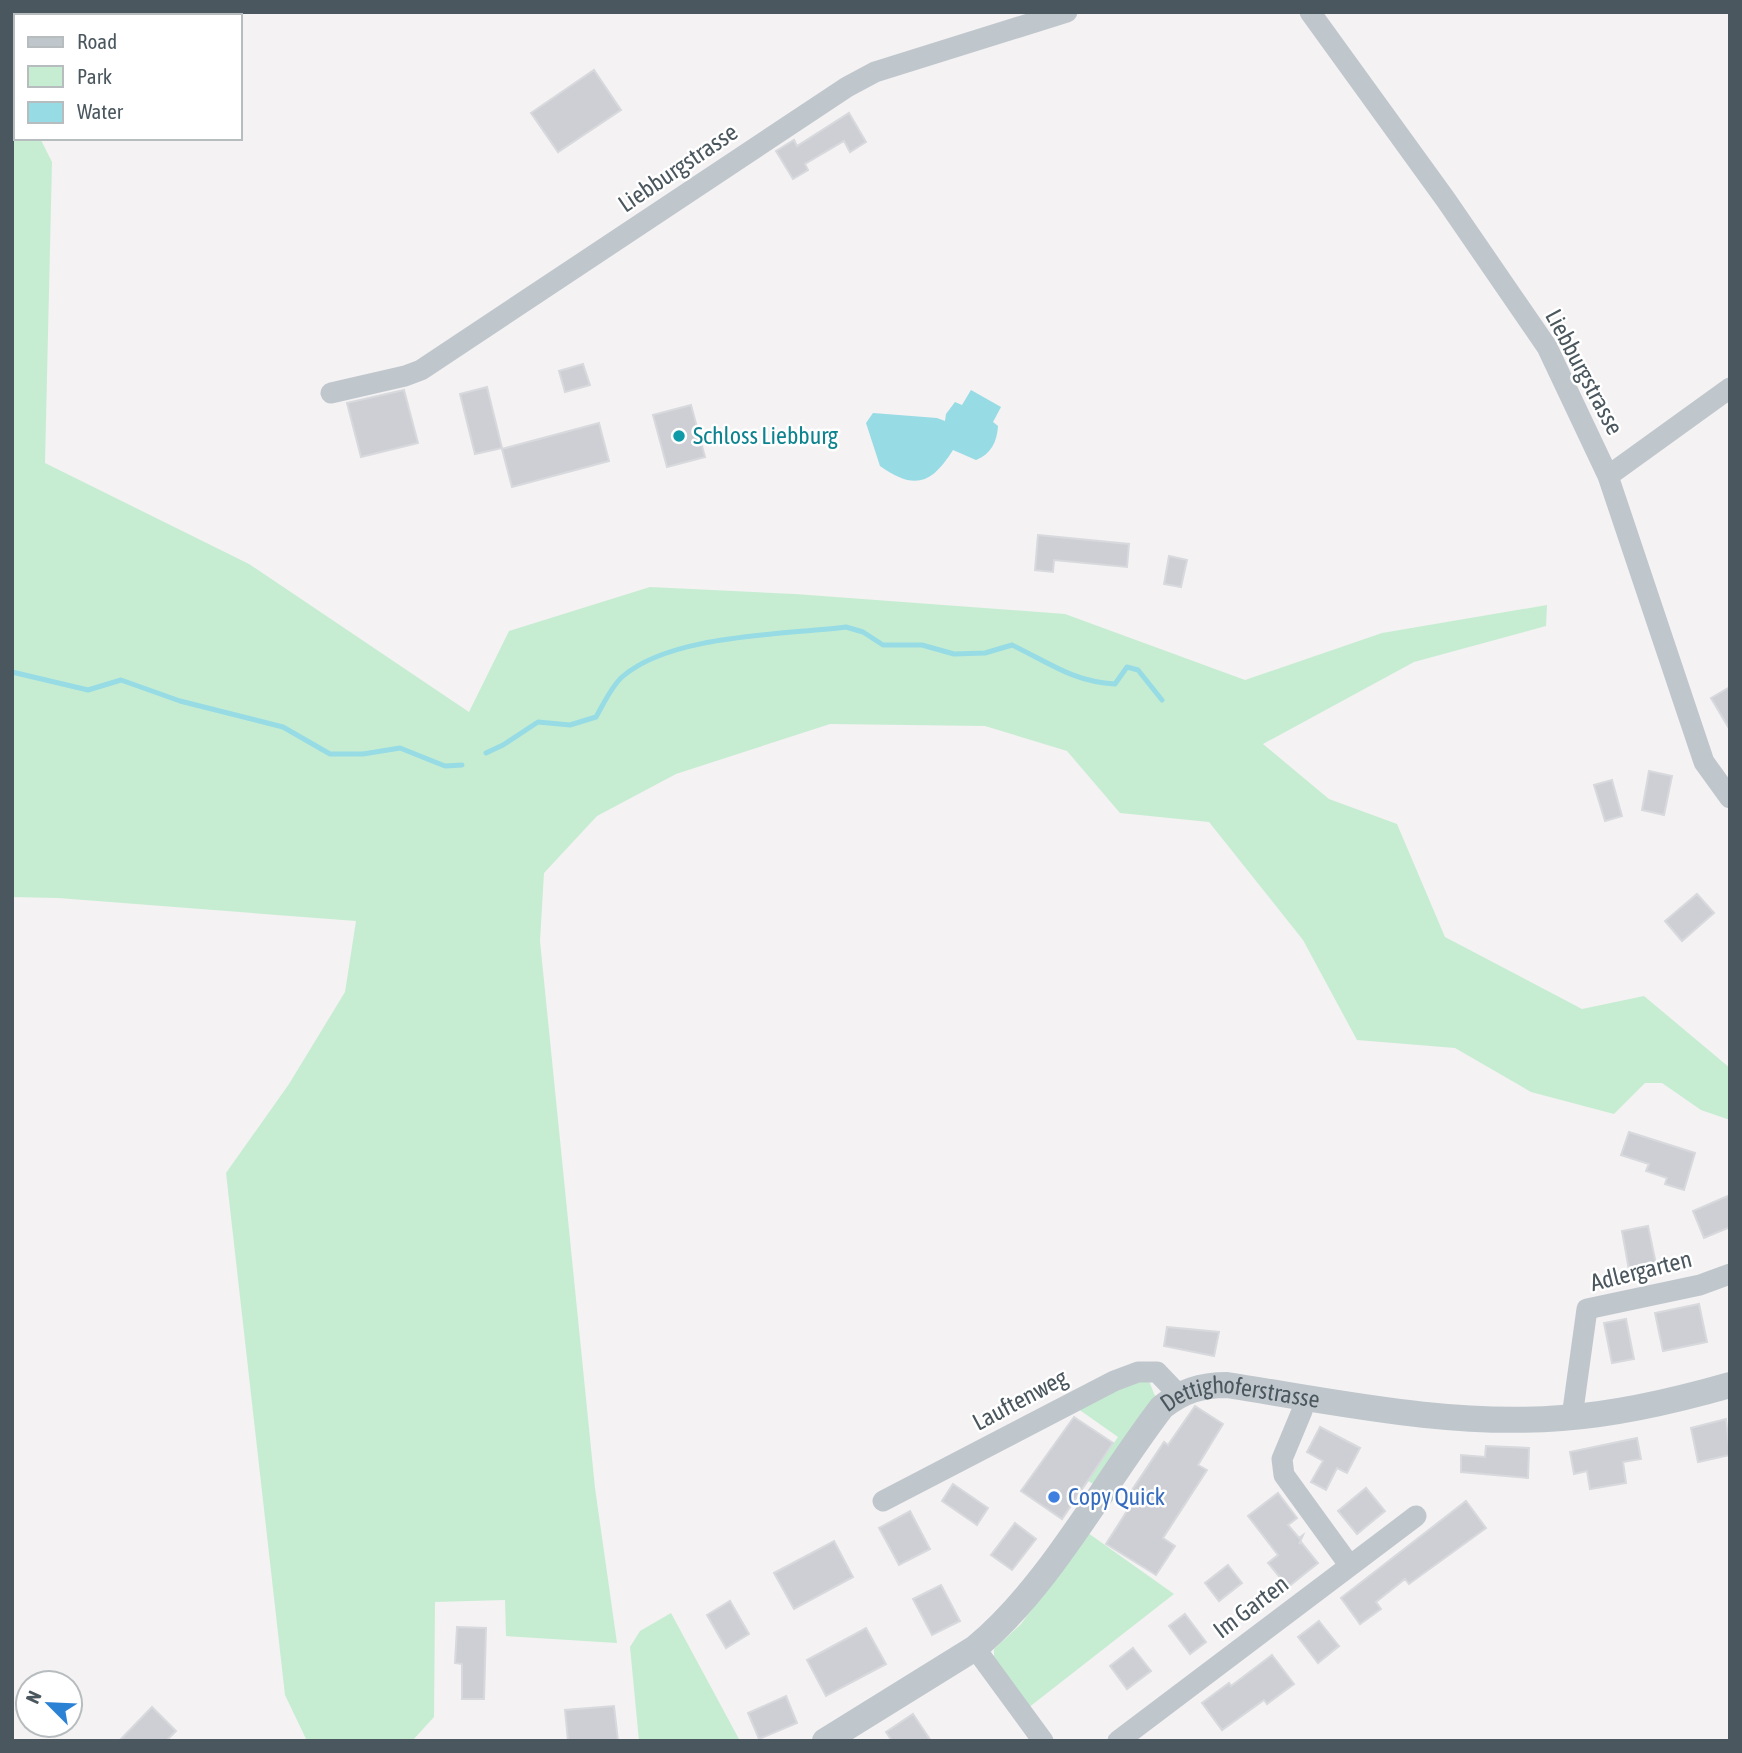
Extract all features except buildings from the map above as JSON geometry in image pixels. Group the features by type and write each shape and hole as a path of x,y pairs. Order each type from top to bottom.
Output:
{"street":[{"name":"Liebburgstrasse","path":"331,393 421,370 875,72 1067,12"},
{"name":"Liebburgstrasse","path":"1310,12 1446,200 1547,348 1608,476 1704,762 1730,799"},
{"path":"1608,476 1730,388"},
{"name":"Adlergarten","path":"1561,1418 1587,1309 1700,1285 1730,1274"},
{"name":"Lauftenweg","path":"883,1501 1138,1371 1157,1372 1178,1394"},
{"name":"Dettighoferstrasse","path":"825,1741 975,1648 1004,1623 1031,1591 1140,1435 1162,1407 1178,1394 1204,1385 1227,1385 1473,1419 1561,1418 1626,1411 1730,1385"},
{"path":"1304,1396 1302,1411 1282,1459 1284,1475 1350,1566"},
{"name":"Im Garten","path":"1118,1741 1416,1516"},
{"path":"975,1648 1043,1741"}],"green space":[{"path":"12,82 14,140 41,140 52,162 45,463 249,564 469,712 509,631 650,587 795,594 1065,614 1245,680 1382,633 1547,605 1546,626 1414,662 1263,744 1329,799 1397,824 1445,937 1582,1009 1644,996 1730,1068 1730,1120 1701,1110 1662,1083 1645,1083 1614,1114 1531,1092 1455,1048 1357,1040 1303,940 1209,822 1120,813 1067,751 985,726 830,724 676,774 597,816 544,873 540,941 595,1488 617,1643 506,1636 505,1600 435,1602 434,1717 412,1741 307,1741 285,1695 226,1173 289,1084 345,992 356,921 58,898 12,897"},
{"path":"1149,1381 1155,1396 1095,1485 1088,1481 1118,1437 1074,1406 1116,1384"},
{"path":"1088,1533 1174,1594 1028,1708 994,1659 994,1649 1021,1624"},
{"path":"671,1613 740,1741 639,1741 630,1647 640,1631"}],"water":[{"path":"971,390 1001,407 993,422 998,426 996,437 986,454 976,460 953,450 937,471 921,480 903,479 880,466 866,423 873,413 945,421 946,414 955,402 962,405"}],"waterway":[{"path":"486,753 538,722 570,725 596,717 622,677 643,663 669,652 729,639 846,627 863,632 883,645 922,645 954,654 985,653 1012,645 1061,670 1100,682 1115,684 1127,667 1138,670 1162,700"},
{"path":"12,672 88,690 121,680 180,701 283,727 330,754 363,754 400,748 445,766 462,765"}],"place":[{"name":"Schloss Liebburg","path":"679,436"},
{"name":"Copy Quick","path":"1054,1497"}]}
